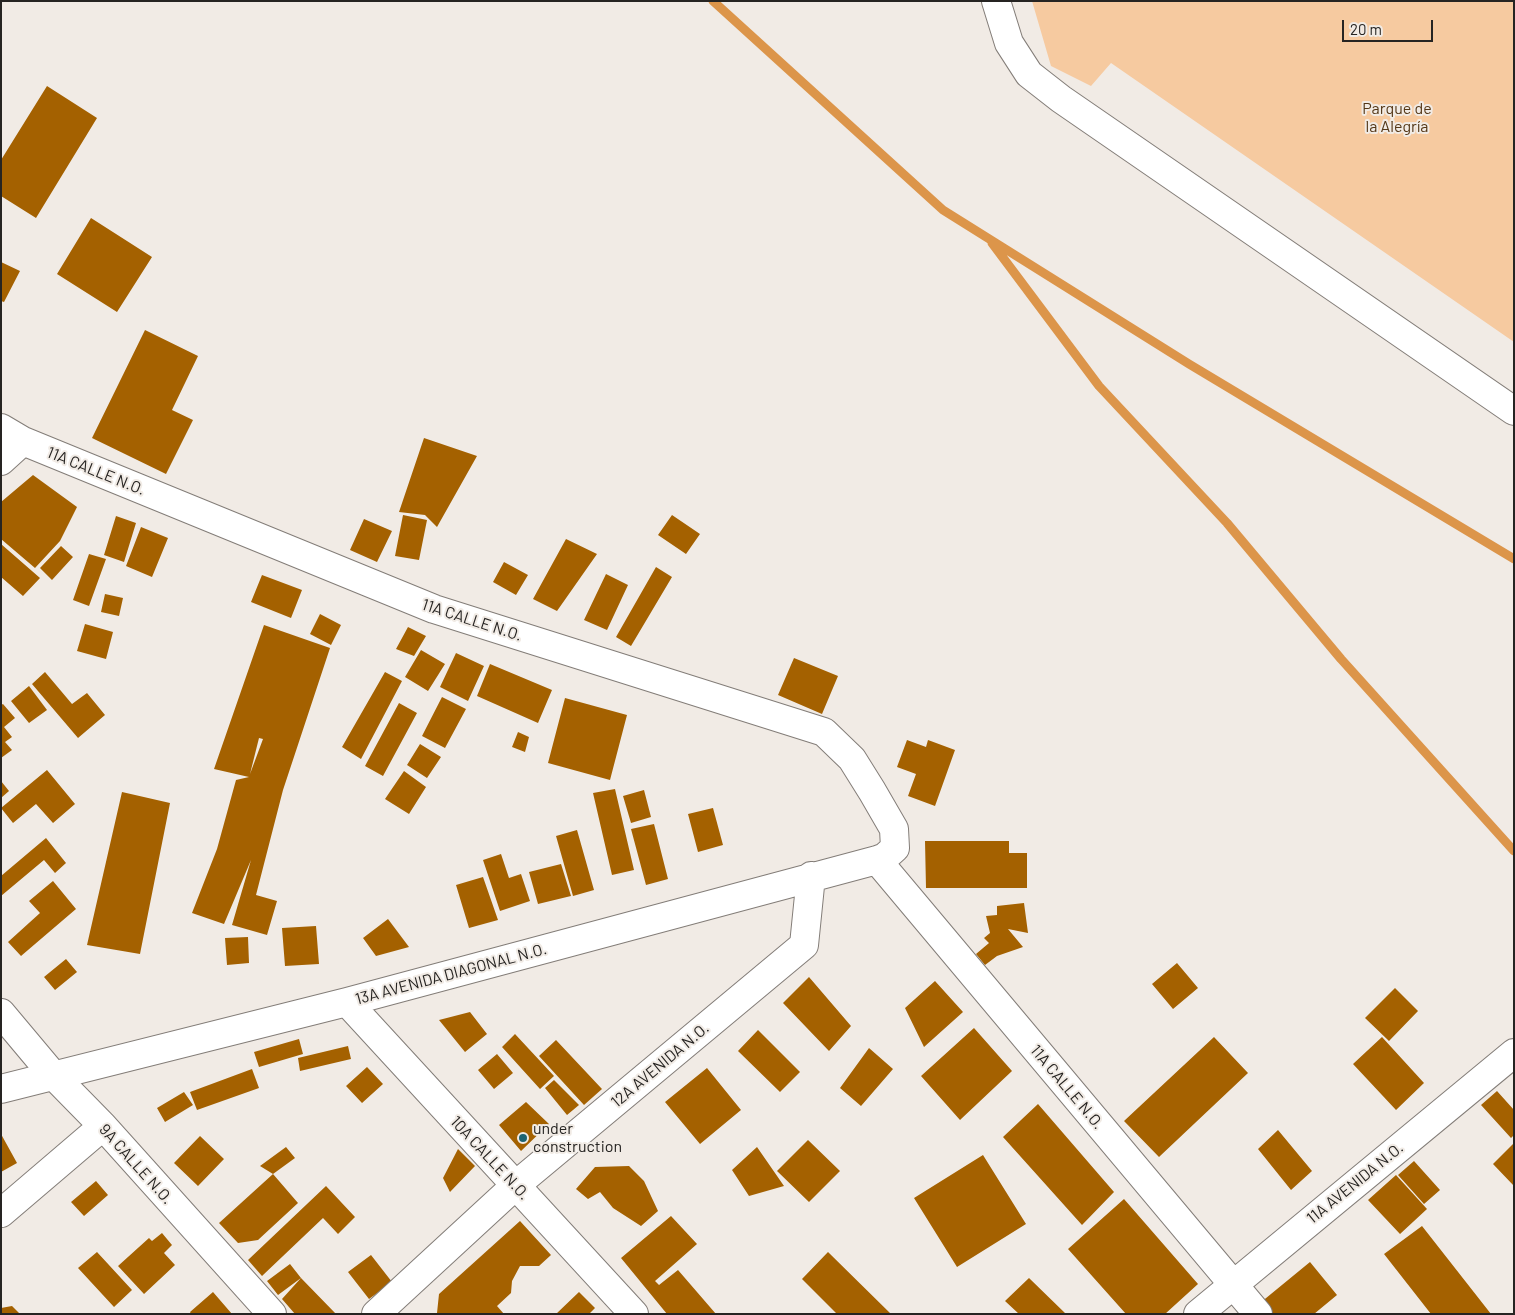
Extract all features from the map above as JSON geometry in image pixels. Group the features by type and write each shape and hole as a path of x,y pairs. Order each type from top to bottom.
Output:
{"street":[{"path":"996,1 1009,43 1029,74 1070,105 1514,411"},
{"path":"1,461 12,435"},
{"name":"11A CALLE N.O.","path":"12,435 434,609 824,732 852,759 894,829 886,854 1258,1314"},
{"name":"13A AVENIDA DIAGONAL N.O.","path":"1,1089 346,1002 886,854"},
{"name":"12A AVENIDA N.O.","path":"376,1314 516,1185 804,945 810,876"},
{"name":"10A CALLE N.O.","path":"346,1002 634,1314"},
{"name":"9A CALLE N.O.","path":"1,1013 53,1075 103,1126 272,1314"},
{"name":"11A AVENIDA N.O.","path":"1198,1314 1514,1052"},
{"path":"1,1213 103,1126"}],"green space":[{"name":"Parque de la Alegría","path":"1032,1 1514,1 1514,342 1111,63 1091,86 1051,66"}],"building":[{"path":"47,86 97,118 36,218 1,196 1,160"},
{"path":"91,218 152,257 117,312 57,274"},
{"path":"1,262 20,271 4,302 1,301"},
{"path":"145,330 198,356 172,410 193,420 166,474 92,438"},
{"path":"424,438 477,456 437,527 425,515 399,512"},
{"path":"33,475 77,507 60,541 35,568 1,539 1,502"},
{"path":"403,515 427,520 419,560 395,556"},
{"path":"672,515 700,534 686,554 658,535"},
{"path":"116,516 136,523 124,562 104,555"},
{"path":"364,519 392,531 377,562 350,550"},
{"path":"141,527 168,538 152,577 126,566"},
{"path":"566,539 597,554 557,611 533,599"},
{"path":"1,544 40,578 23,596 1,577"},
{"path":"61,546 73,557 52,580 40,568"},
{"path":"89,554 106,559 89,606 73,600"},
{"path":"504,562 528,575 516,595 493,582"},
{"path":"656,567 672,577 631,646 616,637"},
{"path":"606,574 628,585 607,630 584,620"},
{"path":"262,575 302,590 291,618 251,602"},
{"path":"105,594 123,598 119,616 101,612"},
{"path":"320,614 341,625 331,645 310,634"},
{"path":"85,624 113,632 106,659 77,651"},
{"path":"264,625 330,648 283,790 256,895 277,901 267,935 232,925 251,860 224,924 192,913 217,849 236,780 249,777 214,769","holes":["259,738 263,739 250,774"]},
{"path":"408,627 426,636 414,656 396,649"},
{"path":"421,650 445,664 428,691 405,677"},
{"path":"456,653 484,666 468,701 440,687"},
{"path":"794,658 838,676 822,714 778,695"},
{"path":"490,664 552,690 538,723 477,696"},
{"path":"45,672 72,704 87,693 105,715 78,738 32,684"},
{"path":"385,672 402,681 361,759 342,747"},
{"path":"29,686 47,710 29,723 11,701"},
{"path":"442,697 466,709 445,748 422,736"},
{"path":"565,698 627,715 610,780 548,763"},
{"path":"399,703 417,713 383,776 365,766"},
{"path":"3,704 15,718 4,727 12,737 5,742 12,750 1,758 1,705"},
{"path":"518,732 529,737 525,752 512,747"},
{"path":"907,740 926,747 928,740 955,750 935,806 908,796 916,774 897,767"},
{"path":"420,744 441,757 427,778 407,765"},
{"path":"47,770 75,804 53,823 36,804 13,823 1,808"},
{"path":"404,771 426,787 409,814 385,799"},
{"path":"1,781 9,791 1,798"},
{"path":"615,789 634,870 612,875 593,793"},
{"path":"644,790 651,817 631,823 623,796"},
{"path":"122,792 170,803 140,954 87,945"},
{"path":"713,808 723,845 698,852 688,814"},
{"path":"654,824 668,879 646,885 631,829"},
{"path":"577,830 594,890 573,896 556,836"},
{"path":"46,838 66,863 55,873 44,860 1,896 1,876"},
{"path":"925,841 1009,841 1009,853 1027,853 1027,888 926,888"},
{"path":"501,854 509,878 521,874 530,901 500,911 483,860"},
{"path":"561,864 571,896 538,904 529,872"},
{"path":"483,877 498,920 469,928 456,885"},
{"path":"53,881 76,909 21,956 8,942 40,913 29,901"},
{"path":"1024,903 1028,933 1008,929 1023,947 997,956 985,965 976,954 989,943 984,938 990,933 986,916 997,915 997,906"},
{"path":"388,919 409,947 376,956 363,938"},
{"path":"316,926 319,964 285,966 282,928"},
{"path":"248,937 249,963 227,965 225,938"},
{"path":"66,959 77,972 55,990 44,977"},
{"path":"1177,963 1198,988 1173,1009 1152,984"},
{"path":"809,977 851,1026 829,1051 783,1003"},
{"path":"935,981 963,1012 924,1047 905,1008"},
{"path":"1395,988 1418,1011 1389,1041 1365,1018"},
{"path":"470,1012 487,1034 465,1052 439,1020"},
{"path":"974,1028 1012,1071 960,1120 921,1076"},
{"path":"758,1030 800,1072 780,1092 738,1051"},
{"path":"515,1034 554,1076 540,1089 502,1047"},
{"path":"1214,1037 1248,1073 1159,1157 1124,1121"},
{"path":"1382,1037 1424,1083 1396,1110 1353,1064"},
{"path":"299,1039 303,1054 259,1067 254,1052"},
{"path":"556,1040 602,1089 584,1105 539,1056"},
{"path":"348,1046 351,1059 300,1071 298,1058"},
{"path":"869,1048 893,1069 861,1106 840,1088"},
{"path":"497,1054 513,1073 494,1089 478,1070"},
{"path":"367,1067 383,1084 362,1103 346,1086"},
{"path":"707,1068 741,1110 700,1144 665,1102"},
{"path":"252,1069 259,1088 197,1110 190,1092"},
{"path":"554,1080 579,1105 567,1115 545,1088"},
{"path":"1497,1091 1514,1110 1514,1135 1511,1138 1481,1105"},
{"path":"184,1092 193,1105 165,1122 157,1108"},
{"name":"under construction","path":"526,1102 549,1124 521,1151 499,1125"},
{"path":"1038,1104 1114,1192 1082,1225 1003,1137"},
{"path":"1278,1130 1312,1171 1291,1190 1258,1149"},
{"path":"1,1134 17,1163 1,1172"},
{"path":"200,1136 224,1159 198,1186 174,1163"},
{"path":"808,1140 840,1171 809,1202 777,1171"},
{"path":"1514,1143 1514,1186 1493,1164"},
{"path":"286,1147 295,1158 273,1174 260,1166"},
{"path":"757,1147 784,1186 749,1196 732,1170"},
{"path":"458,1149 475,1166 450,1192 443,1178"},
{"path":"983,1155 1026,1224 957,1267 914,1198"},
{"path":"1414,1161 1440,1190 1424,1204 1398,1175"},
{"path":"629,1166 644,1181 658,1211 641,1226 613,1208 600,1192 588,1199 576,1189 595,1167"},
{"path":"273,1174 298,1203 258,1240 238,1243 219,1223"},
{"path":"1396,1175 1427,1209 1400,1234 1368,1200"},
{"path":"96,1181 108,1195 84,1216 71,1202"},
{"path":"326,1186 355,1217 338,1234 323,1218 262,1276 248,1260"},
{"path":"1124,1199 1198,1284 1165,1314 1126,1314 1068,1249"},
{"path":"671,1216 697,1244 655,1281 659,1285 678,1270 716,1314 667,1314 621,1258"},
{"path":"520,1221 551,1255 539,1266 520,1266 512,1281 511,1293 497,1306 504,1314 437,1313 439,1294"},
{"path":"1422,1226 1491,1314 1431,1314 1384,1254"},
{"path":"162,1233 172,1245 164,1253 175,1265 144,1294 118,1266 149,1238 152,1241"},
{"path":"97,1252 132,1290 114,1307 78,1268"},
{"path":"828,1252 891,1314 837,1314 802,1279"},
{"path":"371,1255 392,1282 369,1299 348,1272"},
{"path":"1310,1262 1337,1295 1314,1314 1269,1314 1260,1303"},
{"path":"290,1264 301,1278 278,1295 267,1281"},
{"path":"301,1278 336,1314 295,1314 282,1299"},
{"path":"1029,1278 1066,1314 1019,1314 1005,1301"},
{"path":"213,1292 232,1314 191,1314 190,1312"},
{"path":"579,1292 595,1308 589,1314 556,1314"},
{"path":"12,1306 20,1314 1,1314 1,1308"}],"waterway":[{"path":"713,1 943,210 1189,364 1514,559"},
{"path":"992,243 1099,386 1227,523 1341,659 1514,851"}],"place":[{"name":"under construction","path":"523,1138"}]}
